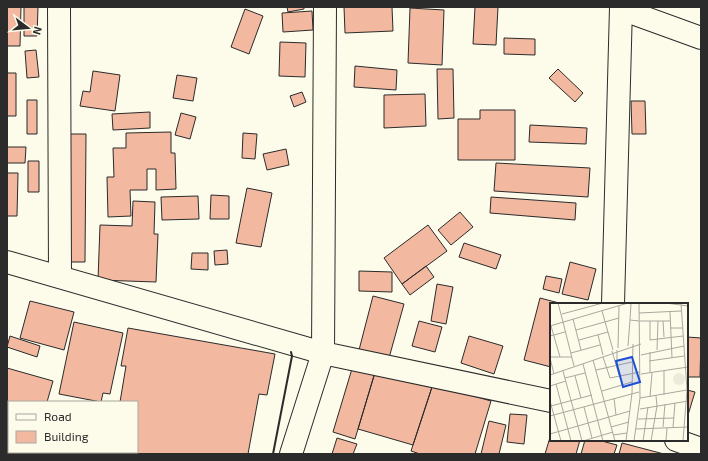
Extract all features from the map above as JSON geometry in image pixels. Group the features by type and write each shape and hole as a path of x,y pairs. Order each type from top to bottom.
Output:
{"street":[{"path":"59,7 60,277"},
{"path":"291,454 323,353 325,7"},
{"path":"613,303 621,8 701,38"},
{"path":"7,262 323,353 550,401"},
{"path":"679,441 701,448"}],"building":[{"path":"7,7 21,7 20,46 7,46"},
{"path":"24,7 38,7 37,36 24,36"},
{"path":"287,7 304,7 304,9 288,12"},
{"path":"344,7 392,7 393,31 345,33"},
{"path":"475,7 498,7 496,45 473,44"},
{"path":"410,8 444,10 442,65 408,63"},
{"path":"245,9 263,16 249,54 231,47"},
{"path":"312,11 313,30 283,32 282,13"},
{"path":"504,38 535,39 535,55 504,54"},
{"path":"280,42 306,43 305,77 279,76"},
{"path":"36,50 39,77 27,78 25,51"},
{"path":"355,66 397,70 396,90 354,87"},
{"path":"437,69 453,69 454,118 438,119"},
{"path":"558,69 583,93 575,102 549,78"},
{"path":"93,71 120,75 115,111 80,106 83,91 90,92"},
{"path":"7,73 16,73 16,116 7,116"},
{"path":"177,75 197,78 193,101 173,98"},
{"path":"302,92 306,102 294,107 290,96"},
{"path":"425,94 426,126 384,128 384,95"},
{"path":"27,100 37,100 37,134 27,134"},
{"path":"631,101 645,101 646,134 632,134"},
{"path":"480,110 515,110 515,160 458,160 458,119 480,119"},
{"path":"150,112 150,128 113,130 112,114"},
{"path":"181,113 196,117 190,139 175,135"},
{"path":"530,125 587,128 586,144 529,142"},
{"path":"171,132 171,153 175,153 176,189 156,190 156,169 147,169 147,190 130,190 131,216 108,217 107,177 114,177 113,148 126,148 126,133"},
{"path":"243,133 257,134 255,159 242,158"},
{"path":"65,134 86,134 85,262 64,262"},
{"path":"7,147 26,147 25,163 7,163"},
{"path":"286,149 289,165 267,170 263,154"},
{"path":"28,161 39,161 39,192 28,192"},
{"path":"496,163 590,168 588,197 494,191"},
{"path":"7,173 18,173 17,216 7,216"},
{"path":"247,188 272,193 261,247 236,243"},
{"path":"211,195 229,196 229,219 210,219"},
{"path":"198,196 199,219 162,220 161,197"},
{"path":"491,197 576,203 575,220 490,213"},
{"path":"133,201 155,202 154,234 158,234 156,282 98,280 100,225 132,226"},
{"path":"460,212 473,227 451,245 438,230"},
{"path":"428,225 447,251 402,284 384,258"},
{"path":"464,243 501,255 496,269 459,257"},
{"path":"227,250 228,264 215,265 214,251"},
{"path":"192,253 208,253 208,270 191,269"},
{"path":"570,262 596,269 588,300 562,294"},
{"path":"426,266 434,277 410,295 402,284"},
{"path":"359,271 392,272 392,292 359,291"},
{"path":"546,276 562,279 559,293 543,289"},
{"path":"437,284 453,287 446,324 431,321"},
{"path":"373,296 404,304 389,358 359,350"},
{"path":"540,298 559,303 550,303 550,367 524,360"},
{"path":"30,301 74,312 64,350 20,338"},
{"path":"419,321 442,327 435,352 412,346"},
{"path":"74,322 123,333 110,394 103,393 101,401 96,401 59,394"},
{"path":"128,328 275,354 267,395 259,394 248,454 93,454 138,453 138,401 120,401 126,366 121,366"},
{"path":"10,336 40,346 37,357 7,347"},
{"path":"469,336 503,346 494,374 461,363"},
{"path":"688,337 701,338 700,377 688,377"},
{"path":"354,362 376,369 355,439 333,432"},
{"path":"7,368 53,381 47,401 8,401 7,435"},
{"path":"376,369 433,384 413,445 358,429"},
{"path":"433,384 491,401 475,454 420,454 411,451"},
{"path":"688,390 695,392 688,415"},
{"path":"510,414 527,415 524,444 507,442"},
{"path":"489,421 506,425 499,454 481,454"},
{"path":"550,437 550,441 580,441 576,454 545,454"},
{"path":"337,438 357,444 353,454 332,454"},
{"path":"585,441 602,441 617,445 614,454 581,454"},
{"path":"622,443 664,454 619,454"}],"wall":[{"path":"273,454 292,356 291,352"}]}
